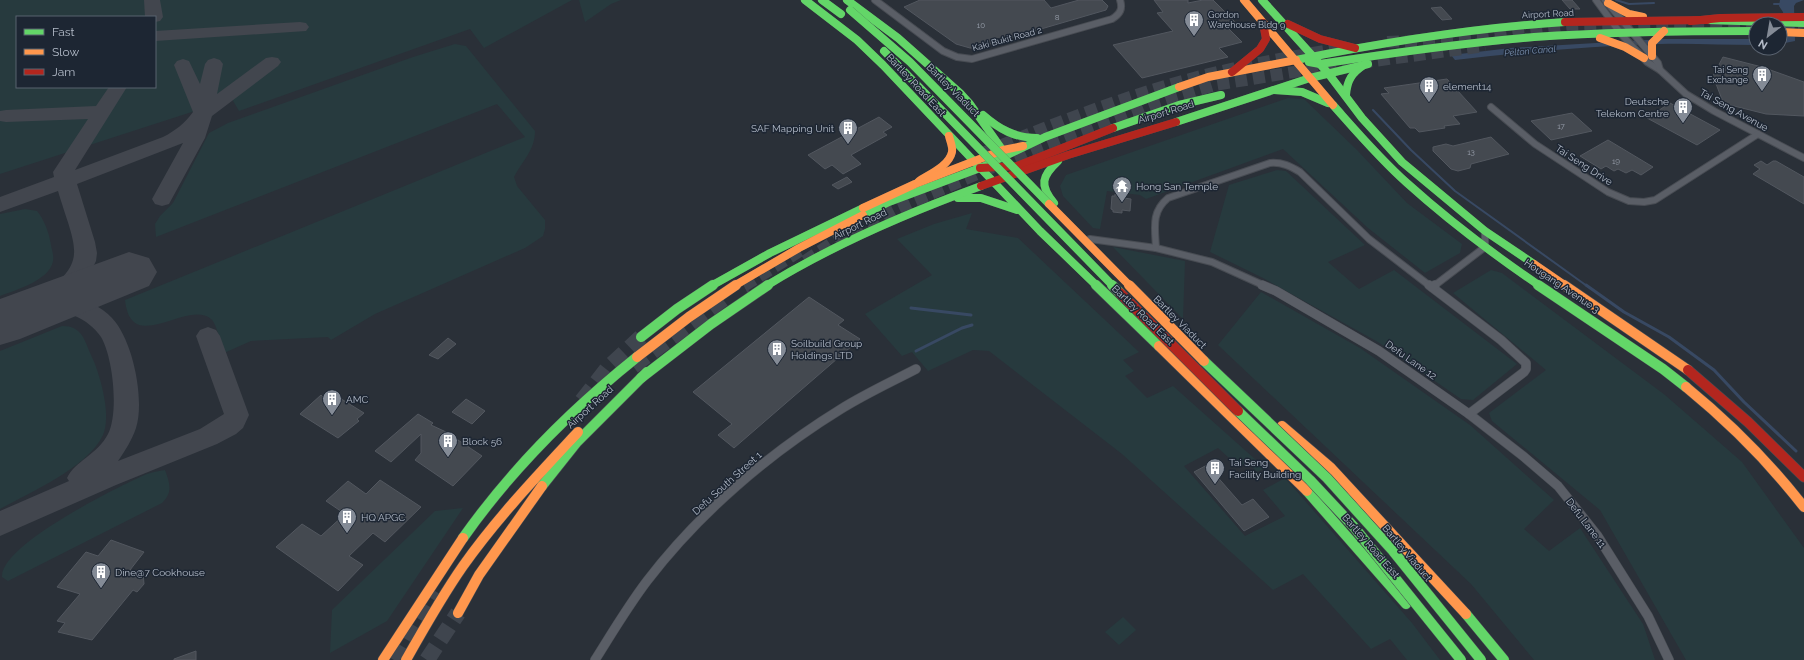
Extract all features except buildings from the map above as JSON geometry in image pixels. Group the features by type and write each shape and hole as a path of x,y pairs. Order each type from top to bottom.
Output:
{"main road":[{"name":"Bartley Road East","path":"805,0 857,40 884,65 992,182 1285,468 1316,500 1418,617 1452,660"},
{"path":"822,0 846,12"},
{"path":"836,0 1050,223 1230,403 1310,480 1354,527 1461,660"},
{"name":"Bartley Road East","path":"846,0 898,38 970,104 1005,153 1019,168"},
{"name":"Hougang Avenue 3","path":"1244,0 1367,144 1399,174 1459,228 1642,355 1707,404 1754,448 1793,492 1804,507"},
{"path":"1262,0 1275,14 1298,30 1325,40 1355,48"},
{"path":"1606,1 1629,14 1672,21"},
{"name":"Bartley Viaduct","path":"846,12 910,62 1191,349 1327,478 1392,551 1481,660"},
{"name":"Hougang Avenue 3","path":"1275,14 1328,73 1366,123 1402,162 1485,230 1676,361 1720,396 1765,436 1804,476"},
{"path":"1691,21 1720,18 1804,17"},
{"name":"Airport Road","path":"383,660 394,640 467,532 519,470 583,402 697,311 773,262 822,235 889,202 1005,153 1146,98 1208,77 1313,56 1417,37 1501,26 1623,21 1804,23"},
{"path":"1232,72 1260,49 1266,39 1263,23"},
{"name":"Airport Road","path":"1296,60 1320,64 1419,48 1584,35 1748,31"},
{"path":"1584,35 1614,42 1648,57 1652,43 1664,32"},
{"path":"1788,32 1804,33"},
{"name":"Airport Road","path":"406,660 454,578 520,495 571,438 647,372 722,316 786,275 900,217 992,182 1019,168 1061,158 1113,140 1328,73 1382,59 1431,52 1470,43"},
{"path":"1346,95 1345,82 1351,73 1364,64"},
{"path":"1274,90 1295,90 1306,92 1334,106"},
{"path":"641,337 682,305 766,254 915,184 977,165 1019,168 1129,122 1180,105 1221,95"},
{"path":"970,104 993,124 1010,134 1024,138 1045,137"},
{"path":"915,184 942,164 952,154 953,149 948,135"},
{"name":"Bartley Road East","path":"1061,158 1048,170 1043,184 1049,199 1252,400 1330,467 1448,593 1504,660"},
{"path":"934,204 966,197 981,198 988,199 1021,211"},
{"path":"1510,264 1508,255 1513,250"},
{"path":"697,311 704,310 722,316"},
{"path":"1157,344 1171,347 1177,345 1182,342 1185,333"},
{"path":"458,613 479,575 505,536 555,468 578,442 647,372"},
{"path":"1792,463 1804,465"},
{"path":"1366,558 1364,546 1371,536 1381,536 1401,543"}],"street":[{"name":"Kaki Bukit Road 2","path":"874,0 942,51 957,57 972,58 1112,19 1118,16 1121,12 1120,0"},
{"name":"Tai Seng Avenue","path":"1596,0 1621,34 1648,57 1658,63 1660,70 1686,94 1804,158"},
{"name":"Tai Seng Avenue","path":"1606,1 1633,33 1648,57"},
{"name":"Tai Seng Drive","path":"1491,107 1514,129 1537,147 1610,194 1636,202 1655,200 1758,134"},
{"path":"1156,248 1156,212 1160,204 1168,198 1270,163 1281,163 1291,166 1300,172 1369,239 1465,314 1501,340 1526,363 1526,369 1524,372 1469,414"},
{"path":"1432,287 1485,247 1485,230"},
{"name":"Defu Lane 12","path":"1090,239 1156,248 1212,262 1276,291 1379,351 1469,414"},
{"path":"1097,246 1106,241"},
{"name":"Defu South Street 1","path":"595,660 619,621 654,572 701,521 754,472 832,414 916,369"},
{"name":"Defu Lane 11","path":"1469,414 1523,456 1563,492 1602,541 1648,616 1669,660"}],"green space":[{"path":"0,0 572,0 484,48 470,29 239,111 232,99 0,174"},
{"path":"579,0 621,0 611,4 585,22"},
{"path":"455,44 466,46 535,131 531,149 514,177 517,186 545,220 543,236 525,248 375,314 331,340 328,337 251,341 224,353 213,322 211,319 201,315 188,316 149,326 138,324 129,316 125,300 525,137 497,104 156,237 155,224 160,216 173,203 209,133 228,123 413,57"},
{"path":"1288,98 1304,99 1357,150 1407,203 1462,244 1460,253 1425,273 1368,228 1283,149 1146,199 1140,195 1107,191 1100,229 1093,228 1063,196 1060,186 1066,175"},
{"path":"1277,170 1286,171 1365,245 1328,262 1359,289 1394,270 1517,364 1473,400 1461,399 1378,342 1263,278 1210,252 1229,185"},
{"path":"25,209 37,211 46,227 53,253 51,268 39,279 0,296 0,214"},
{"path":"972,213 966,229 1018,238 1139,352 1123,360 1134,371 1125,376 1147,398 1173,386 1265,468 1257,472 1248,463 1239,467 1218,448 1184,466 1245,536 1285,516 1263,490 1285,478 1412,623 1440,660 1407,660 1390,639 1371,649 1303,574 1273,590 1122,454 989,351 973,350 928,371 912,352 902,356 865,314 932,275 897,239 934,224"},
{"path":"1113,247 1185,261 1183,319"},
{"path":"1491,270 1502,273 1665,395 1742,462 1804,548 1804,660 1686,660 1600,510 1492,421 1489,413 1546,370 1453,293"},
{"path":"1261,292 1360,348 1470,425 1554,500 1524,529 1549,551 1580,528 1643,624 1655,660 1534,660 1471,584 1218,345"},
{"path":"62,326 74,328 81,334 98,372 106,406 103,435 96,447 72,468 58,478 0,509 0,351"},
{"path":"165,470 170,488 168,495 162,503 8,581 2,577 7,564 20,549 63,518 88,503 147,474"},
{"path":"463,508 387,621 330,653 332,610 435,511"},
{"path":"1123,617 1136,630 1119,645 1105,632"}],"water":[{"path":"1780,0 1804,0 1796,3 1794,6 1795,41 1788,42 1788,16 1783,16 1779,6"},
{"name":"Pelton Canal","path":"1664,39 1748,39 1748,45 1659,44 1608,46 1506,54 1455,60 1451,55 1511,48"}],"waterway":[{"path":"1616,0 1629,4 1654,3"},
{"path":"1774,4 1781,4"},
{"path":"1373,110 1411,150 1455,191 1587,286"},
{"path":"1586,285 1624,312 1669,337 1714,370 1744,402 1796,451"},
{"path":"911,308 971,315"},
{"path":"916,351 962,328 972,325"}],"taxiway":[{"path":"152,0 154,16"},
{"path":"156,36 300,27"},
{"path":"203,113 272,62"},
{"path":"203,113 214,64"},
{"path":"183,65 203,113"},
{"path":"65,181 63,172 117,88"},
{"path":"6,116 101,112"},
{"path":"65,181 164,144 186,132 203,113"},
{"path":"162,199 195,138 203,113"},
{"path":"0,205 65,181"},
{"path":"38,306 53,297 69,284 76,277 85,261 86,249 65,181"},
{"path":"24,313 55,305 75,307 98,319 104,324 113,338 125,380 127,397 123,428 117,442 108,455 96,467 80,478"},
{"path":"0,524 150,459 209,437 234,421 237,415 208,336"}],"runway":[{"path":"0,323 129,272"}],"tunnel":[{"path":"1387,42 1479,39 1568,28 1672,24 1748,26"},
{"path":"1788,26 1804,27"},
{"path":"805,261 832,243 896,209 1035,149 1150,105 1215,85 1300,71 1485,46"},
{"path":"985,152 1073,117 1162,87 1252,64 1343,48"},
{"path":"746,285 744,286 800,251"},
{"path":"633,366 723,299"},
{"path":"582,401 607,369 641,337"},
{"path":"394,660 435,591"},
{"path":"427,660 458,613"}],"traffic: fast":[{"path":"805,0 857,40 883,65 1040,231 1159,346"},
{"path":"822,0 841,14"},
{"path":"847,0 898,38 960,93 970,104 1006,155"},
{"path":"1262,0 1328,73 1362,118 1402,162 1485,231 1534,264"},
{"path":"850,10 910,62 1049,204"},
{"path":"1707,20 1804,23"},
{"path":"1296,60 1363,47 1463,31 1565,22"},
{"path":"1309,62 1320,64 1435,47 1536,37 1630,32 1748,31"},
{"path":"884,51 1120,293"},
{"path":"1310,78 1368,64"},
{"path":"1346,95 1350,77 1364,65"},
{"path":"1176,122 1310,78"},
{"path":"863,215 889,202 980,168 1045,137 1179,87"},
{"path":"1274,90 1302,92 1328,103"},
{"path":"1113,128 1179,105 1221,95"},
{"path":"1333,105 1368,145 1406,182 1446,216 1531,280 1663,369 1686,387"},
{"path":"983,115 1001,129 1014,135 1037,138"},
{"path":"1054,203 1046,191 1044,181 1045,176 1058,161"},
{"path":"641,378 675,350 747,298 784,275 856,237 931,205 981,186"},
{"path":"958,198 981,198 1017,210"},
{"path":"641,337 687,302 734,272 863,208"},
{"path":"463,538 513,476 542,444 588,399 637,357"},
{"path":"1204,361 1327,478 1393,551 1481,660"},
{"path":"542,486 577,442 647,372"},
{"path":"1238,411 1310,480 1354,527 1461,660"},
{"path":"1307,491 1406,604"},
{"path":"1466,614 1504,660"}],"traffic: slow":[{"path":"1244,0 1333,105"},
{"path":"1608,3 1629,14 1643,17"},
{"path":"1652,56 1652,43 1664,31"},
{"path":"1788,32 1804,33"},
{"path":"1600,38 1625,47 1644,58"},
{"path":"1179,87 1208,77 1296,60"},
{"path":"919,181 943,165 950,157 952,148 949,136"},
{"path":"863,208 915,184 1003,150 1023,146"},
{"path":"1049,204 1204,361"},
{"path":"637,357 697,311 737,284 799,248 863,215"},
{"path":"1534,264 1688,370"},
{"path":"1159,346 1307,491"},
{"path":"1686,387 1734,428 1764,458 1804,507"},
{"path":"1282,426 1330,467 1466,614"},
{"path":"406,660 426,624 476,548 518,497 578,432"},
{"path":"458,613 479,575 542,486"},
{"path":"383,660 463,538"}],"traffic: jam":[{"path":"1691,21 1720,18 1804,17"},
{"path":"1565,22 1707,20"},
{"path":"1232,72 1260,49 1266,39 1263,23"},
{"path":"1288,24 1320,39 1355,48"},
{"path":"981,186 1068,155 1176,122"},
{"path":"980,168 1017,166 1113,128"},
{"path":"1120,293 1238,411"},
{"path":"1688,370 1748,422 1804,477"}],"place":[{"name":"Gordon Warehouse Bldg 9","path":"1194,37"},
{"name":"Tai Seng Exchange","path":"1762,92"},
{"name":"element14","path":"1429,103"},
{"name":"Deutsche Telekom Centre","path":"1683,124"},
{"name":"SAF Mapping Unit","path":"848,145"},
{"name":"Hong San Temple","path":"1122,203"},
{"name":"Soilbuild Group Holdings LTD","path":"777,366"},
{"name":"AMC","path":"332,416"},
{"name":"Block 56","path":"448,458"},
{"name":"Tai Seng Facility Building","path":"1215,485"},
{"name":"HQ APGC","path":"347,534"},
{"name":"Dine@7 Cookhouse","path":"101,589"}]}
